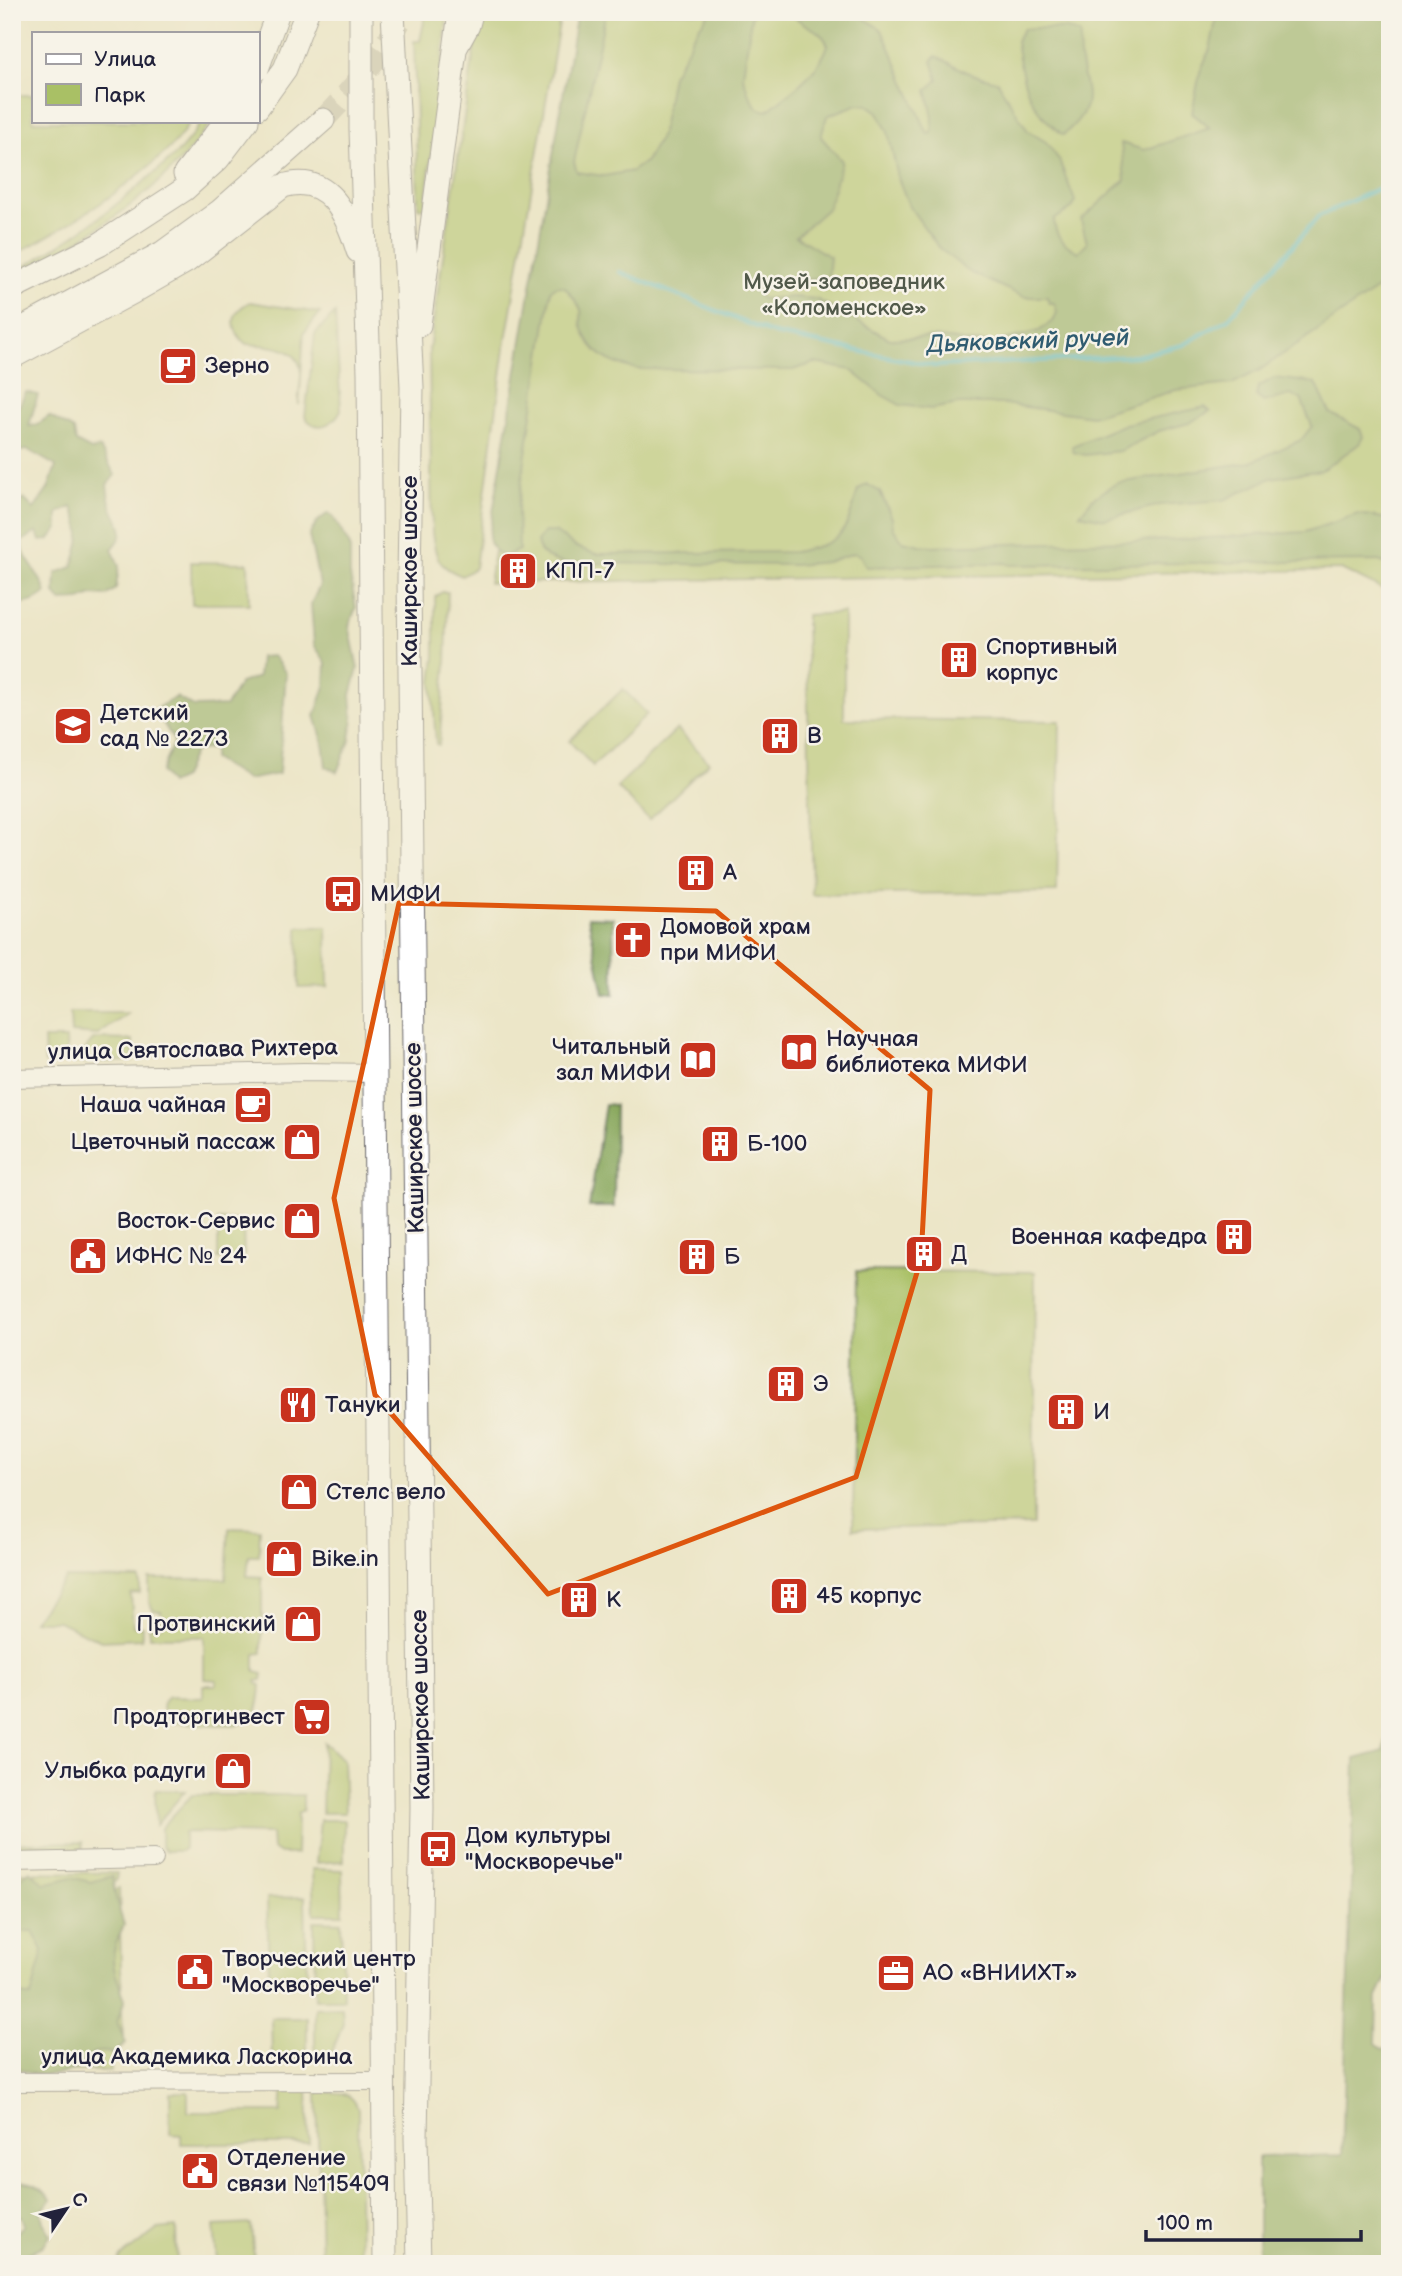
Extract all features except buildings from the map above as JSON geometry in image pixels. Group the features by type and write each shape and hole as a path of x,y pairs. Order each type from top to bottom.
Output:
{"main road":[{"path":"259,64 278,12"},
{"path":"259,105 285,69 307,12"},
{"path":"345,12 361,130"},
{"name":"Каширское шоссе","path":"361,12 361,130 369,414 385,2264"},
{"name":"Каширское шоссе","path":"393,12 412,387 409,589 422,1808 416,2138 419,2264"},
{"path":"412,387 460,12"},
{"path":"12,334 162,253 220,211 323,120"},
{"path":"139,220 188,171 225,122"},
{"path":"12,288 99,245 197,180 218,159 246,122"},
{"path":"12,357 187,261 272,193 295,182 314,186 343,210 366,285"}],"street":[{"path":"453,56 470,27 474,12"},
{"name":"улица Святослава Рихтера","path":"12,1078 375,1073"},
{"path":"12,1862 154,1858"},
{"name":"улица Академика Ласкорина","path":"12,2082 382,2081"}],"highlighted area":[{"path":"399,903 716,911 930,1090 921,1259 856,1477 548,1594 375,1395 334,1198"}],"green space":[{"path":"426,12 448,12 425,208 418,208 414,41 420,41"},
{"path":"480,12 561,12 505,347 475,568 462,576 447,569 439,560 432,533 429,349"},
{"path":"577,12 606,12 574,162 577,172 604,176 632,171 646,161 661,135 672,75 692,37 710,12 752,12 743,76 757,108 767,111 811,73 828,45 816,30 790,12 860,12 861,16 882,30 928,134 932,133 933,117 927,90 938,80 932,61 936,56 971,74 997,81 1028,131 1046,142 1059,160 1075,201 1073,207 1054,220 1056,231 1068,246 1078,252 1087,243 1081,220 1125,180 1121,143 1144,150 1210,128 1192,113 1200,72 1210,49 1217,16 1186,12 1390,12 1390,280 1260,370 1232,384 1176,390 1092,416 1003,404 959,404 931,409 900,405 882,395 851,370 815,363 793,370 637,369 618,364 603,357 591,345 582,327 578,304 565,287 557,286 551,290 518,506 519,550 506,556 499,555 489,543","holes":["858,104 868,105 878,112 888,132 898,178 909,206 939,248 969,272 1024,297 1047,297 1049,303 1054,303 1057,312 1054,320 1039,331 996,342 969,342 935,337 890,339 816,299 762,299 759,295 760,285 828,277 830,257 796,236 828,208 842,161 821,137 827,116"]},
{"name":"Музей-заповедник «Коломенское»","path":"579,12 1390,12 1390,593 1343,570 489,583"},
{"path":"1023,29 1067,29 1080,34 1086,107 1074,125 1063,135 1041,115 1024,82 1016,41"},
{"path":"12,95 32,95 32,122 189,122 171,147 114,194 82,216 12,256"},
{"path":"200,122 211,122 170,171 122,212 12,278 12,273 65,242 130,193 162,167 190,138"},
{"path":"250,302 320,313 304,333 301,375 299,363 288,351 272,346 246,344 241,339 235,327 235,316"},
{"path":"335,313 341,410 334,420 320,426 305,417 315,334"},
{"path":"1274,378 1316,383 1330,413 1360,429 1363,437 1359,444 1322,470 1271,478 1224,500 1160,505 1105,519 1080,514 1093,498 1117,483 1251,462 1301,440 1312,426 1301,399 1291,395 1264,402 1256,396 1258,387"},
{"path":"26,392 38,395 29,426 37,425 49,416 74,430 76,442 91,450 100,448 115,475 107,485 110,503 122,533 112,549 119,566 116,589 106,596 92,595 80,600 61,601 55,594 56,573 72,567 79,544 80,530 72,507 58,513 58,529 49,540 40,541 37,532 21,542 25,556 46,593 30,602 12,603 12,580 19,575 12,571 12,505 24,499 34,509 48,489 56,466 28,450 12,452 12,410 19,406"},
{"path":"1205,407 1210,411 1189,423 1159,431 1120,451 1085,455 1073,452 1072,446 1125,424"},
{"path":"867,484 880,492 892,518 893,528 903,541 925,546 1175,540 1305,532 1358,514 1390,519 1390,565 1378,561 1005,563 866,567 860,555 854,553 827,562 795,565 562,563 543,554 537,542 544,532 555,532 576,547 596,554 794,552 822,545 839,535 845,528 858,490"},
{"path":"328,513 334,518 350,546 350,575 356,608 349,625 358,669 351,695 353,719 350,740 337,772 326,767 323,742 315,716 325,686 326,663 314,645 311,604 320,585 309,536 317,522"},
{"path":"191,562 248,563 249,604 192,604"},
{"path":"442,592 448,592 446,664 439,745 436,744 432,682 435,657 435,597"},
{"path":"844,613 844,719 1060,721 1057,892 812,895 806,615"},
{"path":"273,656 286,673 279,774 247,780 213,759 213,748 194,751 183,778 170,784 161,772 174,741 155,709 176,697 194,707 226,706 240,683 258,677 260,657"},
{"path":"623,689 647,714 593,766 569,741"},
{"path":"677,729 709,762 649,820 617,787"},
{"path":"588,917 613,918 614,994 604,994"},
{"path":"298,927 327,927 328,987 299,988"},
{"path":"70,1013 129,1013 98,1035 71,1033"},
{"path":"44,1039 66,1039 67,1062 45,1063"},
{"path":"94,1039 133,1040 133,1061 74,1063"},
{"path":"605,1104 615,1105 614,1207 589,1207"},
{"path":"218,1220 243,1220 244,1259 218,1259"},
{"path":"856,1271 1035,1272 1033,1525 853,1529"},
{"path":"229,1528 260,1529 259,1556 249,1556 247,1576 262,1577 262,1653 255,1654 255,1672 263,1674 262,1680 256,1681 261,1685 258,1707 251,1719 238,1724 172,1723 163,1709 164,1701 168,1697 203,1698 203,1685 216,1685 216,1680 204,1679 204,1637 150,1637 149,1626 162,1626 161,1611 153,1610 149,1602 149,1579 226,1579"},
{"path":"66,1578 140,1579 140,1593 131,1594 133,1626 142,1626 142,1639 101,1641 59,1621 33,1621"},
{"path":"1390,1723 1390,1850 1387,1878 1390,1885 1390,1970 1377,1997 1376,2043 1383,2049 1390,2047 1390,2264 1258,2264 1258,2157 1342,2155 1355,1759 1384,1751"},
{"path":"324,1742 343,1760 345,1813 322,1813"},
{"path":"155,1790 185,1791 156,1825"},
{"path":"192,1795 303,1795 303,1810 297,1814 296,1854 280,1854 272,1849 271,1834 188,1832 184,1833 184,1848 181,1851 166,1851 161,1847 161,1828"},
{"path":"320,1820 344,1820 344,1861 316,1863"},
{"path":"83,1842 83,1849 12,1850 12,1843"},
{"path":"312,1869 342,1870 343,1914 314,1914"},
{"path":"30,1870 44,1884 72,1877 90,1882 112,1876 124,1925 115,1946 113,1962 125,1999 117,2022 126,2043 115,2053 94,2053 77,2067 59,2074 39,2075 12,2065 12,1993 31,1997 43,1950 33,1931 12,1931 12,1885"},
{"path":"12,1872 117,1873 116,1880 111,1883 111,1892 119,1888 123,2047 111,2042 111,2055 123,2061 111,2061 111,2071 12,2070"},
{"path":"305,1897 307,1979 269,1980 267,1898"},
{"path":"314,1921 341,1922 343,1999 315,1999"},
{"path":"342,2007 343,2023 331,2055 315,2056 315,2008"},
{"path":"271,2018 307,2018 307,2058 272,2059"},
{"path":"283,2087 307,2088 309,2144 181,2144 181,2135 170,2134 170,2092 188,2092 188,2112 281,2112"},
{"path":"317,2092 347,2095 358,2109 360,2264 321,2264"},
{"path":"12,2182 35,2185 52,2199 41,2212 43,2222 51,2235 43,2246 12,2262 12,2237 24,2225 21,2216 12,2218"},
{"path":"251,2224 254,2260 217,2263 214,2226"},
{"path":"176,2227 177,2264 119,2264 120,2258 158,2229"}],"waterway":[{"name":"Дьяковский ручей","path":"620,272 774,334 934,366 1136,356 1183,345 1228,319 1319,216 1390,183"}],"tunnel":[{"path":"323,120 368,69 405,12"}],"place":[{"name":"Зерно","path":"178,366"},
{"name":"КПП-7","path":"518,571"},
{"name":"Спортивный корпус","path":"959,660"},
{"name":"Детский сад № 2273","path":"73,726"},
{"name":"В","path":"780,736"},
{"name":"А","path":"696,873"},
{"name":"МИФИ","path":"343,894"},
{"name":"Домовой храм при МИФИ","path":"633,940"},
{"name":"Научная библиотека МИФИ","path":"799,1052"},
{"name":"Читальный зал МИФИ","path":"698,1060"},
{"name":"Наша чайная","path":"253,1105"},
{"name":"Цветочный пассаж","path":"302,1142"},
{"name":"Б-100","path":"720,1144"},
{"name":"Восток-Сервис","path":"302,1221"},
{"name":"Военная кафедра","path":"1234,1237"},
{"name":"Д","path":"924,1254"},
{"name":"ИФНС № 24","path":"88,1256"},
{"name":"Б","path":"697,1257"},
{"name":"Э","path":"786,1384"},
{"name":"Тануки","path":"298,1405"},
{"name":"И","path":"1066,1412"},
{"name":"Стелс вело","path":"299,1492"},
{"name":"Bike.in","path":"284,1559"},
{"name":"45 корпус","path":"789,1596"},
{"name":"К","path":"579,1600"},
{"name":"Протвинский","path":"303,1624"},
{"name":"Продторгинвест","path":"312,1717"},
{"name":"Улыбка радуги","path":"233,1771"},
{"name":"Дом культуры \"Москворечье\"","path":"438,1849"},
{"name":"Творческий центр \"Москворечье\"","path":"195,1972"},
{"name":"АО «ВНИИХТ»","path":"896,1973"},
{"name":"Отделение связи №115409","path":"200,2171"}]}
